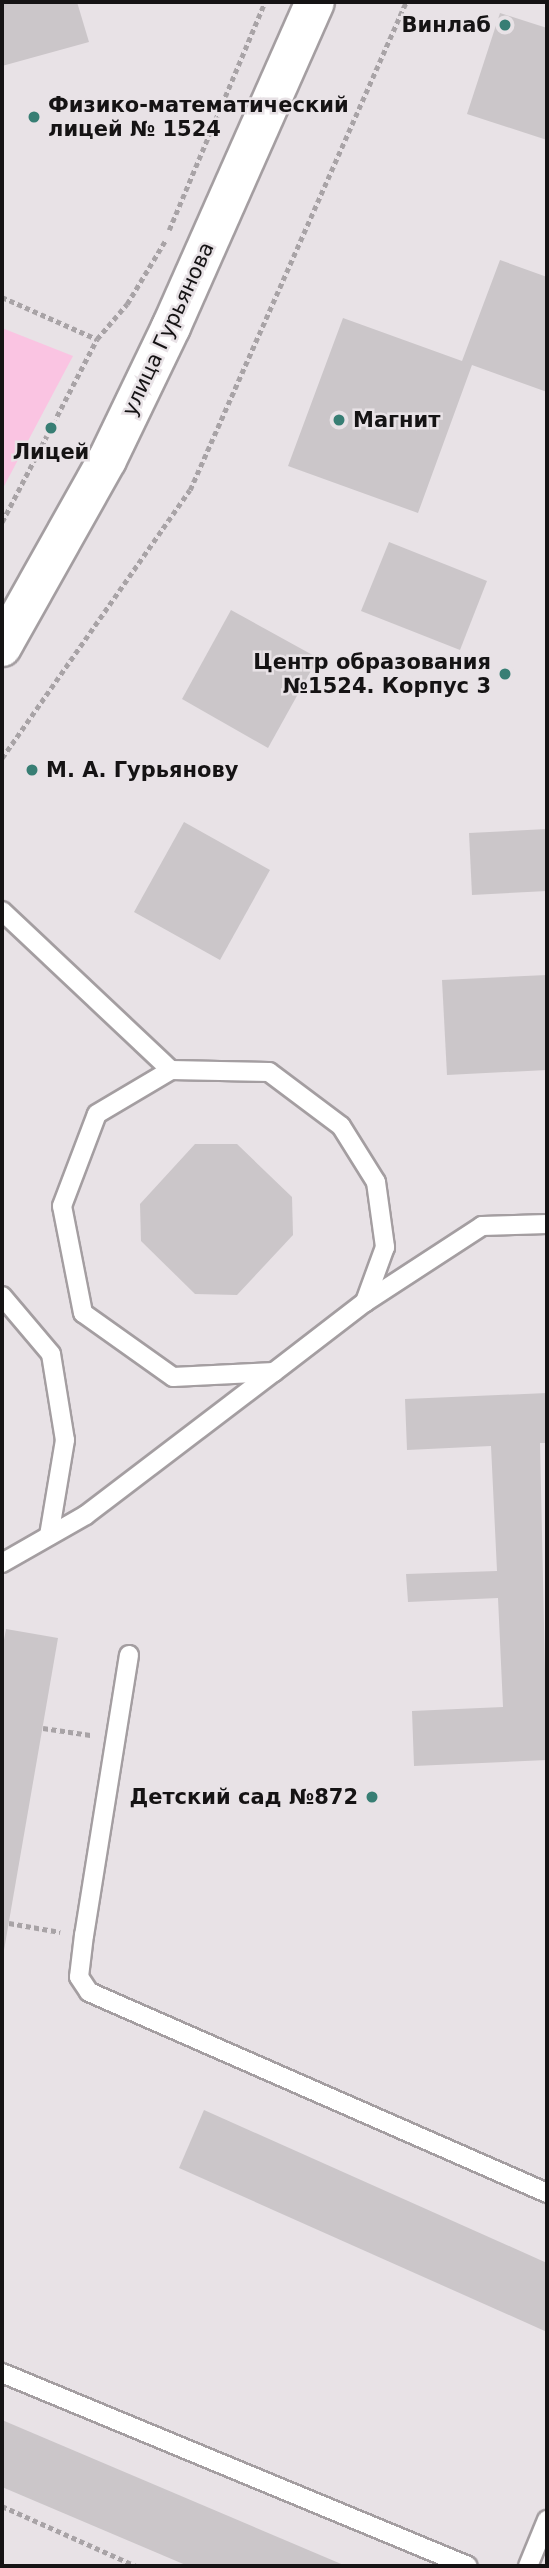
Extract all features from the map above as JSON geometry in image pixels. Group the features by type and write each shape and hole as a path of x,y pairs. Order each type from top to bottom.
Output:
{"main road":[{"name":"улица Гурьянова","path":"2,647 107,460 171,327 315,2"}],"lane":[{"path":"2,911 172,1070"},
{"path":"274,1372 173,1377 83,1313 62,1206 97,1114 172,1070 269,1072 341,1126 376,1182 385,1247 360,1306"},
{"path":"2,1563 86,1515 360,1306 482,1226 547,1224"},
{"path":"2,1296 51,1354 65,1440 49,1536"},
{"path":"129,1655 79,1977 89,1992 547,2193"},
{"path":"2,2373 468,2566"},
{"path":"528,2566 547,2520"}],"path":[{"path":"2,522 97,339 127,304 164,242 265,2"},
{"path":"2,758 190,490 406,2"},
{"path":"2,297 97,339"},
{"path":"43,1728 115,1739"},
{"path":"9,1923 84,1936"},
{"path":"2,2506 136,2566"}],"shaded area":[{"path":"2,328 73,356 2,490"}],"building":[{"path":"2,2 77,2 89,42 2,66"},
{"path":"500,13 547,28 547,140 467,114"},
{"path":"500,260 547,277 547,392 472,365 418,513 288,466 343,318 462,361"},
{"path":"389,542 487,581 460,650 361,611"},
{"path":"231,610 318,658 268,748 182,699"},
{"path":"184,822 270,870 220,960 134,912"},
{"path":"547,829 547,891 472,895 469,833"},
{"path":"547,975 547,1070 447,1075 442,980"},
{"path":"195,1144 237,1144 292,1197 293,1235 237,1295 195,1294 141,1241 140,1204"},
{"path":"547,1393 547,1443 540,1443 547,1760 414,1766 412,1711 503,1707 498,1598 408,1602 406,1574 497,1571 491,1446 407,1450 405,1399"},
{"path":"6,1629 58,1638 3,1956 2,1651"},
{"path":"204,2110 547,2263 547,2332 179,2168"},
{"path":"2,2420 346,2566 188,2566 2,2487"}],"place":[{"name":"Винлаб","path":"505,25"},
{"name":"Физико-математический лицей № 1524","path":"34,117"},
{"name":"Магнит","path":"339,420"},
{"name":"Лицей","path":"51,428"},
{"name":"Центр образования №1524. Корпус 3","path":"505,674"},
{"name":"М. А. Гурьянову","path":"32,770"},
{"name":"Детский сад №872","path":"372,1797"}]}
